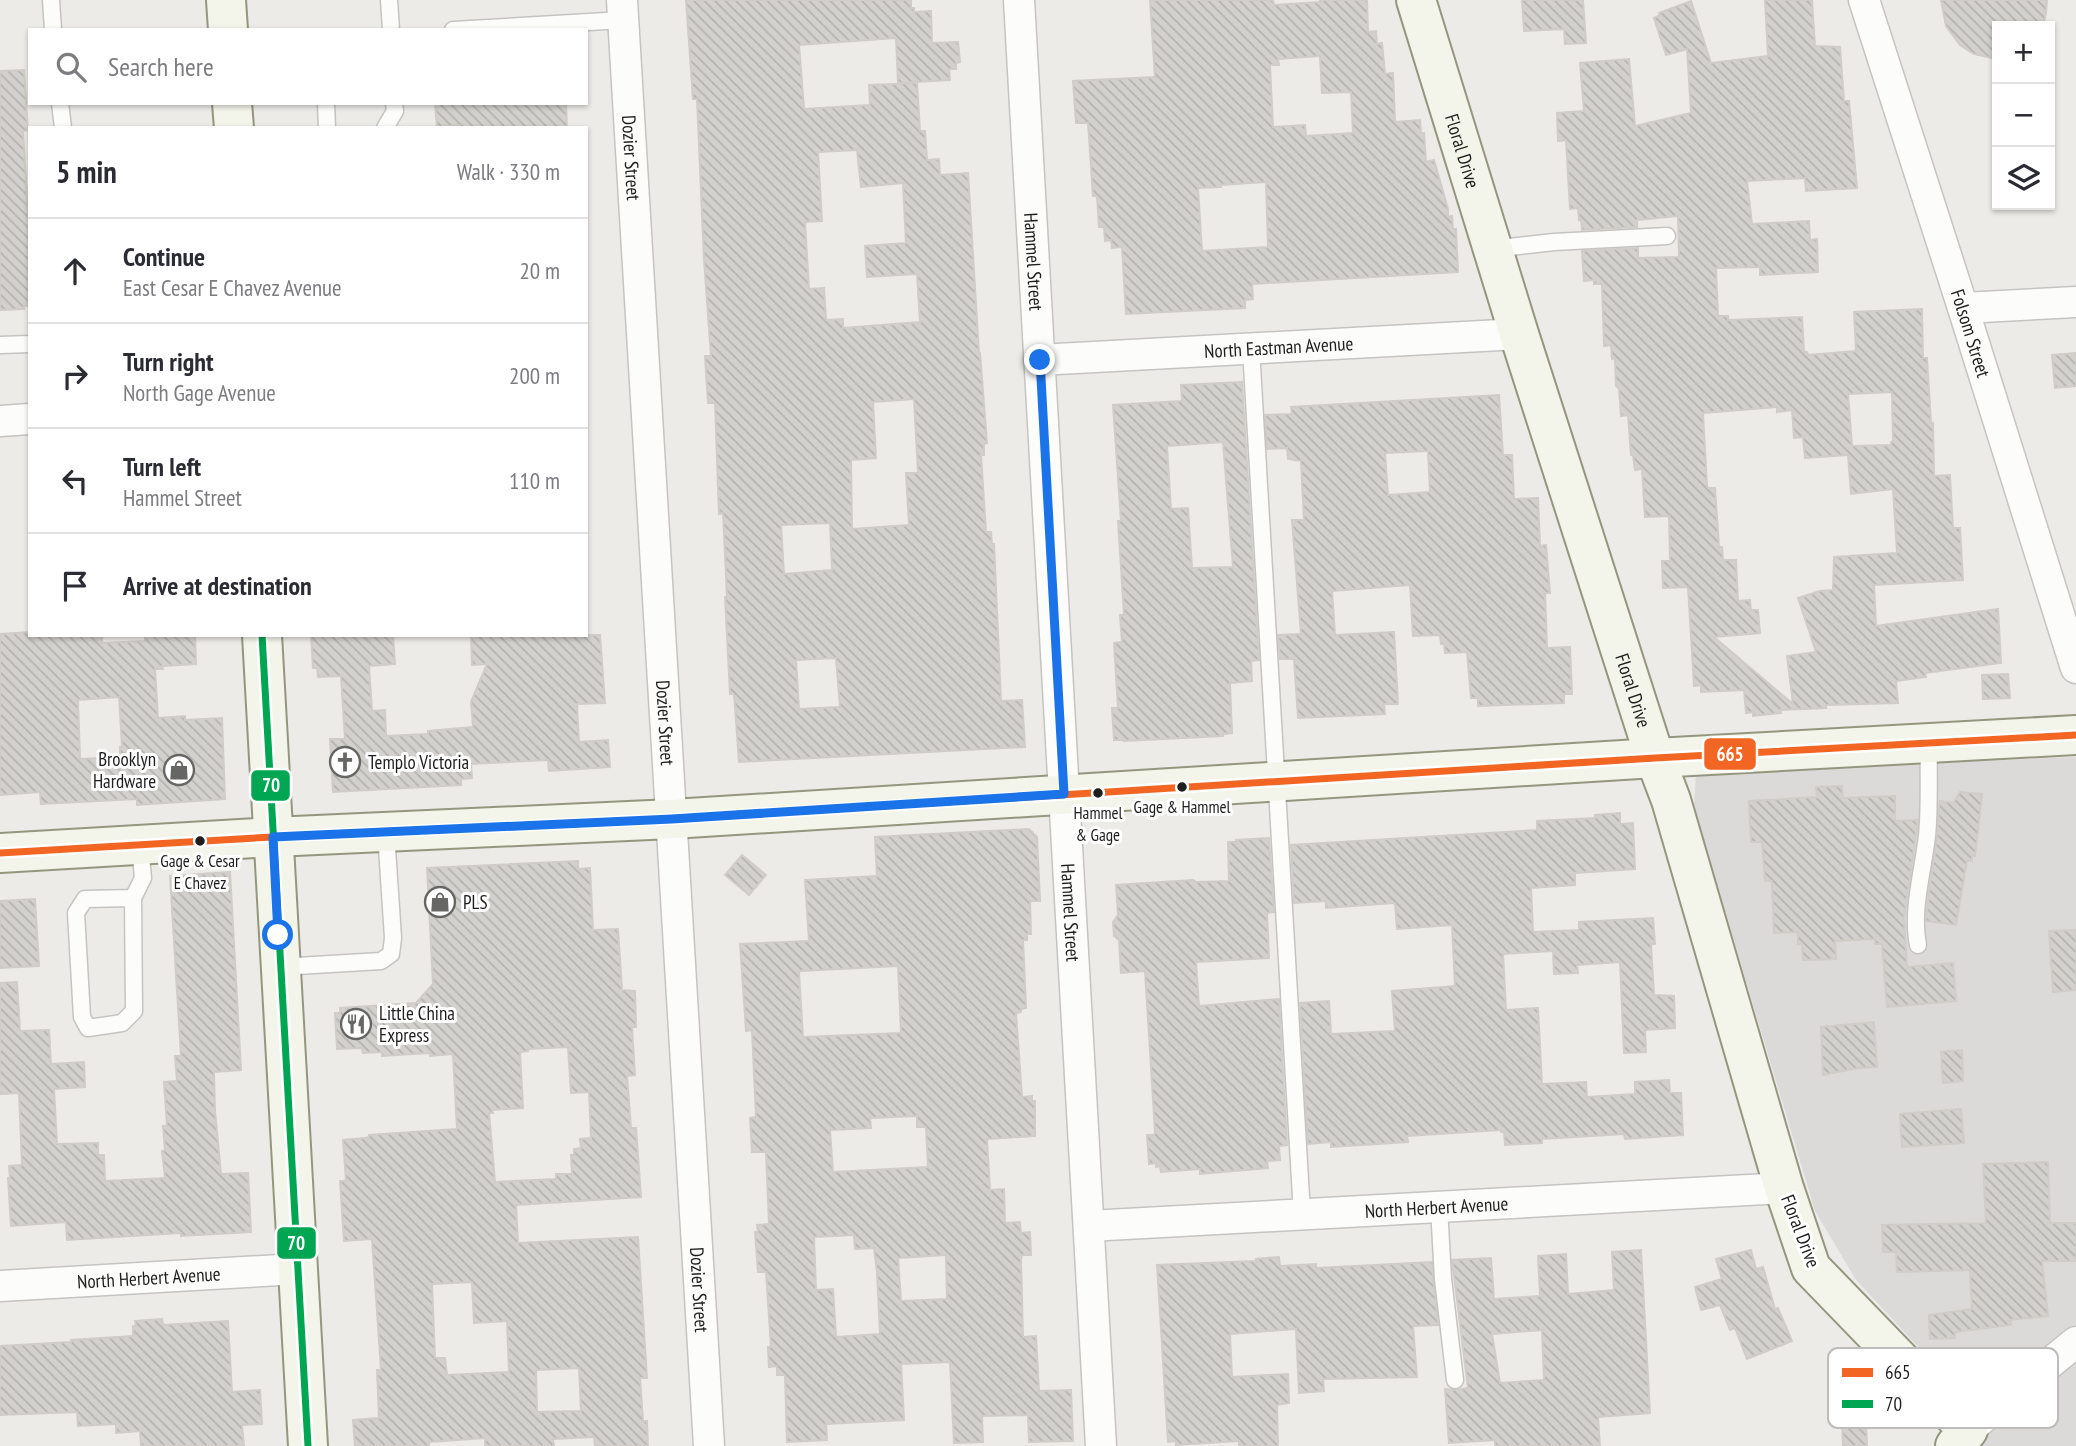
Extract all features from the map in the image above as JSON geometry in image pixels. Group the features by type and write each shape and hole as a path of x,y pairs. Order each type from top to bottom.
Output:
{"street":[{"path":"226,0 228,28"},
{"name":"Hammel Street","path":"1019,0 1101,1446"},
{"name":"Floral Drive","path":"1416,0 1518,334 1654,758 1671,800 1784,1188 1811,1268 1882,1348"},
{"name":"Folsom Street","path":"1864,0 1964,308 2076,668"},
{"name":"Dozier Street","path":"623,10 709,1446"},
{"path":"232,105 234,126"},
{"path":"1964,308 2076,302"},
{"name":"North Eastman Avenue","path":"1040,360 1518,334"},
{"path":"0,421 28,419"},
{"path":"262,637 308,1446"},
{"path":"0,853 273,837 672,819 1654,758 2076,735"},
{"name":"North Herbert Avenue","path":"1089,1226 1784,1188"},
{"name":"North Herbert Avenue","path":"0,1286 298,1269"},
{"path":"2058,1357 2076,1342"}],"lane":[{"path":"51,0 52,28"},
{"path":"389,0 391,28"},
{"path":"470,28 623,10"},
{"path":"60,105 63,126"},
{"path":"326,105 327,126"},
{"path":"386,126 395,111 394,105"},
{"path":"1492,249 1667,236"},
{"path":"0,345 28,344"},
{"path":"1251,349 1302,1214"},
{"path":"1918,945 1917,912 1927,834 1929,743"},
{"path":"280,967 381,961 391,954 393,938 386,833"},
{"path":"133,898 85,899 76,912 82,1017 88,1028 122,1023 134,1011 133,898 143,878 140,845"},
{"path":"1439,1207 1443,1279 1455,1380"}],"shaded area":[{"path":"2076,757 2076,1446 1980,1446 1982,1442 1974,1428 2058,1428 2058,1348 1919,1348 1856,1280 1815,1211 1694,808 1696,772"}],"building":[{"path":"686,0 911,0 914,12 931,11 932,43 958,42 960,62 956,63 956,69 949,69 950,80 898,83 896,38 799,45 804,109 870,105 869,85 917,83 920,131 925,131 927,160 939,159 940,175 968,173 987,443 984,444 984,455 981,455 986,532 991,532 994,544 1001,701 1022,700 1025,747 739,762 734,694 730,694 723,513 719,514 715,403 708,403 705,356 711,356 697,99 693,99","holes":["857,150 861,187 903,183 906,243 865,246 867,277 917,274 920,322 843,328 843,319 826,320 824,288 809,289 805,222 822,221 818,152","914,399 918,473 906,473 909,525 852,529 851,460 876,458 873,402","830,523 832,570 784,574 781,525","836,658 840,707 799,709 796,660"]},
{"path":"1150,0 1273,0 1274,5 1320,0 1367,0 1368,32 1376,31 1377,44 1382,43 1385,74 1393,73 1395,122 1420,120 1421,133 1424,133 1426,162 1434,160 1448,217 1452,216 1453,229 1456,229 1458,272 1252,284 1253,299 1245,300 1245,308 1126,314 1122,247 1112,248 1111,240 1105,241 1104,227 1099,227 1097,196 1093,196 1088,123 1076,123 1073,81 1155,77","holes":["1320,56 1322,93 1351,92 1353,133 1306,136 1305,125 1273,127 1270,65 1279,65 1278,59","1266,182 1268,247 1202,251 1198,188"]},
{"path":"1522,0 1583,0 1586,43 1565,44 1564,29 1524,31"},
{"path":"1765,0 1812,0 1815,46 1840,47 1844,101 1849,101 1857,188 1806,191 1805,178 1747,181 1752,224 1809,221 1810,240 1817,239 1818,272 1760,275 1760,267 1716,268 1718,316 1728,316 1728,320 1802,317 1804,352 1808,355 1856,351 1854,312 1922,309 1923,358 1927,358 1933,423 1934,476 1950,475 1953,528 1960,528 1963,580 1874,585 1876,626 1998,609 2001,663 1925,673 1926,677 1896,681 1898,703 1826,705 1826,708 1780,710 1781,713 1753,716 1753,712 1746,713 1744,690 1701,692 1701,685 1694,686 1688,587 1663,588 1662,561 1670,561 1669,516 1645,517 1642,469 1635,470 1631,455 1628,415 1621,416 1615,358 1612,359 1611,345 1604,346 1602,284 1594,284 1594,280 1584,281 1582,251 1638,248 1638,258 1679,257 1678,216 1637,220 1637,227 1582,230 1578,208 1570,209 1566,140 1558,141 1557,113 1584,111 1580,63 1629,59 1635,126 1691,113 1687,49 1666,55 1654,18 1660,15 1659,13 1691,1 1711,63 1768,56","holes":["1892,392 1891,445 1852,446 1848,394","1777,407 1777,412 1792,410 1794,438 1803,437 1805,458 1848,455 1851,494 1893,489 1897,553 1834,557 1833,590 1798,598 1816,652 1787,656 1793,704 1714,637 1760,633 1758,610 1751,610 1750,600 1738,601 1736,560 1723,560 1722,547 1719,547 1715,488 1707,486 1703,413"]},
{"path":"1941,0 2047,0 2044,21 1992,21 1992,58 1974,54 1960,45 1946,26"},
{"path":"24,70 28,130 23,131 28,214 28,306 24,306 24,309 0,310 0,71"},
{"path":"435,105 566,105 567,126 437,126"},
{"path":"2076,353 2076,386 2055,388 2052,355"},
{"path":"1242,382 1259,660 1251,661 1252,681 1230,683 1232,733 1223,736 1114,740 1112,708 1118,708 1114,643 1122,642 1120,615 1124,615 1113,405 1182,401 1181,385","holes":["1223,442 1233,567 1192,568 1188,508 1171,509 1167,446"]},
{"path":"1499,395 1503,455 1512,455 1514,499 1538,498 1540,546 1546,545 1550,593 1545,593 1547,648 1570,647 1572,694 1564,694 1564,703 1478,706 1478,698 1471,698 1467,652 1445,653 1440,635 1413,636 1410,585 1332,591 1335,635 1394,632 1398,704 1384,704 1385,714 1298,718 1294,659 1280,659 1278,635 1301,634 1292,520 1304,520 1301,461 1288,459 1287,448 1267,449 1265,415 1292,414 1291,407","holes":["1428,451 1430,492 1388,495 1385,453"]},
{"path":"28,632 28,637 102,637 102,643 145,641 145,637 195,637 196,664 162,666 163,669 155,669 158,718 222,718 225,799 137,805 137,799 41,804 40,792 0,795 0,634","holes":["119,697 120,757 80,759 78,700"]},
{"path":"600,635 605,703 577,704 579,742 608,740 610,767 549,771 548,760 471,764 472,778 461,779 461,785 333,792 330,739 345,739 341,676 318,677 317,668 313,668 311,637 393,637 395,664 369,666 372,711 385,710 386,736 428,734 428,731 473,727 471,702 487,664 472,665 471,637"},
{"path":"2008,674 2010,698 1983,699 1982,675"},
{"path":"1842,786 1843,798 1895,796 1895,821 1918,820 1904,918 1907,967 1953,963 1956,1001 1887,1007 1882,944 1875,944 1875,939 1835,941 1836,959 1803,960 1802,943 1798,944 1798,932 1774,933 1772,881 1765,881 1762,842 1751,842 1749,801 1817,797 1816,787"},
{"path":"1960,792 1982,794 1975,856 1972,855 1972,861 1967,860 1956,925 1926,921 1940,801 1953,803"},
{"path":"1620,813 1620,824 1633,823 1635,869 1575,873 1575,885 1531,888 1533,932 1579,930 1579,922 1653,918 1655,944 1651,944 1654,995 1674,996 1675,1028 1645,1030 1646,1052 1624,1053 1620,962 1577,965 1578,973 1554,974 1553,951 1503,954 1506,1010 1538,1008 1542,1084 1586,1082 1587,1097 1635,1094 1635,1082 1669,1080 1670,1093 1681,1093 1683,1135 1625,1139 1624,1134 1542,1139 1542,1143 1505,1145 1504,1132 1501,1130 1407,1136 1408,1142 1331,1147 1331,1142 1308,1144 1300,1003 1329,1001 1331,1034 1395,1031 1392,991 1455,986 1452,925 1397,929 1395,903 1326,908 1326,901 1294,903 1291,845 1537,830 1537,821 1595,818 1595,815"},
{"path":"1029,829 1037,837 1040,901 1030,901 1031,934 1027,934 1027,940 1023,940 1026,1008 1016,1013 1022,1097 1032,1096 1032,1101 1035,1101 1035,1136 987,1139 990,1190 1004,1189 1005,1223 1020,1222 1021,1233 1030,1232 1031,1255 1022,1255 1021,1260 1023,1337 1036,1336 1039,1391 1071,1390 1073,1441 1029,1442 1028,1415 982,1416 983,1442 954,1443 950,1362 901,1364 904,1420 826,1424 827,1440 787,1442 785,1375 777,1375 777,1366 769,1367 768,1347 771,1347 766,1272 758,1272 755,1232 758,1232 757,1225 769,1224 766,1152 752,1152 750,1118 756,1117 752,1030 746,1031 740,944 809,941 805,880 877,876 875,837","holes":["898,966 901,1033 803,1037 800,971","917,1116 917,1127 926,1127 928,1167 833,1172 830,1130 871,1128 870,1118","854,1235 855,1249 874,1248 880,1334 836,1337 833,1289 816,1290 814,1237","946,1255 947,1299 901,1301 898,1258"]},
{"path":"1269,838 1274,912 1267,913 1269,958 1196,962 1199,1006 1279,999 1287,1145 1279,1146 1280,1160 1267,1161 1268,1168 1200,1174 1200,1169 1161,1172 1156,1163 1149,1164 1147,1135 1154,1135 1155,1132 1145,971 1121,973 1119,940 1114,936 1113,922 1118,915 1116,885 1193,880 1229,881 1228,842"},
{"path":"742,855 766,875 749,895 725,875"},
{"path":"578,861 578,869 590,868 593,930 618,929 622,990 635,991 636,1027 632,1027 635,1075 627,1076 631,1128 636,1128 641,1197 516,1205 518,1243 638,1237 647,1378 640,1378 648,1446 595,1446 594,1437 553,1439 554,1446 485,1446 485,1438 429,1442 429,1446 355,1446 353,1420 379,1418 377,1370 381,1370 372,1239 344,1241 340,1181 346,1181 343,1140 365,1138 369,1135 457,1129 453,1054 382,1056 382,1052 363,1053 362,1048 337,1049 335,1013 340,1013 340,1008 416,1003 433,984 427,868","holes":["568,1047 571,1093 589,1092 591,1138 580,1139 581,1148 574,1149 574,1155 571,1155 572,1174 556,1174 556,1179 495,1182 489,1113 493,1113 492,1110 523,1108 520,1052 528,1049","472,1282 474,1323 507,1321 509,1372 447,1375 445,1358 435,1358 432,1284","579,1368 581,1411 537,1412 536,1370"]},
{"path":"230,872 241,1070 214,1072 215,1111 221,1174 248,1173 251,1232 67,1240 66,1222 11,1226 9,1166 22,1165 19,1093 0,1094 0,983 17,982 20,1031 49,1030 51,1064 84,1062 85,1087 54,1089 57,1144 98,1143 98,1155 104,1155 105,1181 165,1178 162,1151 165,1150 163,1126 167,1126 164,1082 177,1081 175,1056 181,1056 170,876"},
{"path":"35,899 39,966 0,968 0,901"},
{"path":"2076,930 2076,990 2053,992 2049,931"},
{"path":"1874,1022 1877,1067 1823,1075 1821,1027"},
{"path":"1962,1050 1963,1081 1943,1083 1941,1052"},
{"path":"1961,1109 1964,1143 1902,1147 1900,1114"},
{"path":"2048,1162 2050,1223 2076,1223 2076,1261 2042,1261 2048,1316 2010,1320 2011,1325 1955,1332 1955,1338 1930,1339 1929,1315 1972,1309 1970,1270 1897,1272 1896,1252 1883,1252 1882,1225 1986,1223 1983,1164"},
{"path":"1641,1250 1650,1413 1598,1417 1600,1446 1495,1446 1495,1440 1449,1443 1445,1389 1468,1388 1452,1260 1491,1258 1494,1299 1540,1296 1538,1256 1566,1254 1568,1294 1614,1290 1612,1252","holes":["1542,1330 1544,1380 1500,1383 1492,1334"]},
{"path":"1751,1250 1756,1269 1763,1267 1775,1309 1778,1308 1792,1341 1747,1359 1735,1328 1730,1330 1720,1305 1701,1310 1695,1287 1722,1279 1716,1259"},
{"path":"1279,1257 1280,1266 1316,1264 1316,1268 1432,1262 1438,1325 1413,1326 1417,1377 1323,1379 1324,1391 1299,1393 1296,1329 1230,1334 1232,1377 1288,1374 1289,1403 1277,1405 1278,1446 1239,1446 1239,1441 1176,1445 1176,1441 1168,1442 1157,1265 1256,1261"},
{"path":"162,1319 163,1325 228,1321 232,1392 260,1390 262,1424 242,1425 244,1446 141,1446 140,1431 116,1433 116,1424 78,1426 77,1412 0,1415 0,1346 133,1336 135,1321"},
{"path":"1842,1428 1866,1428 1867,1446 1843,1446"}],"transit line":[{"name":"70","path":"262,637 308,1446"},
{"name":"665","path":"0,853 273,837 672,819 1655,758 2076,735"}],"place":[{"name":"Templo Victoria","path":"345,762"},
{"name":"Brooklyn Hardware","path":"179,770"},
{"name":"Gage & Hammel","path":"1182,787"},
{"name":"Hammel & Gage","path":"1098,793"},
{"name":"Gage & Cesar E Chavez","path":"200,841"},
{"name":"PLS","path":"440,902"},
{"name":"Little China Express","path":"356,1024"}],"route":[{"path":"278,935 273,837 672,819 1064,794 1040,360"}]}
